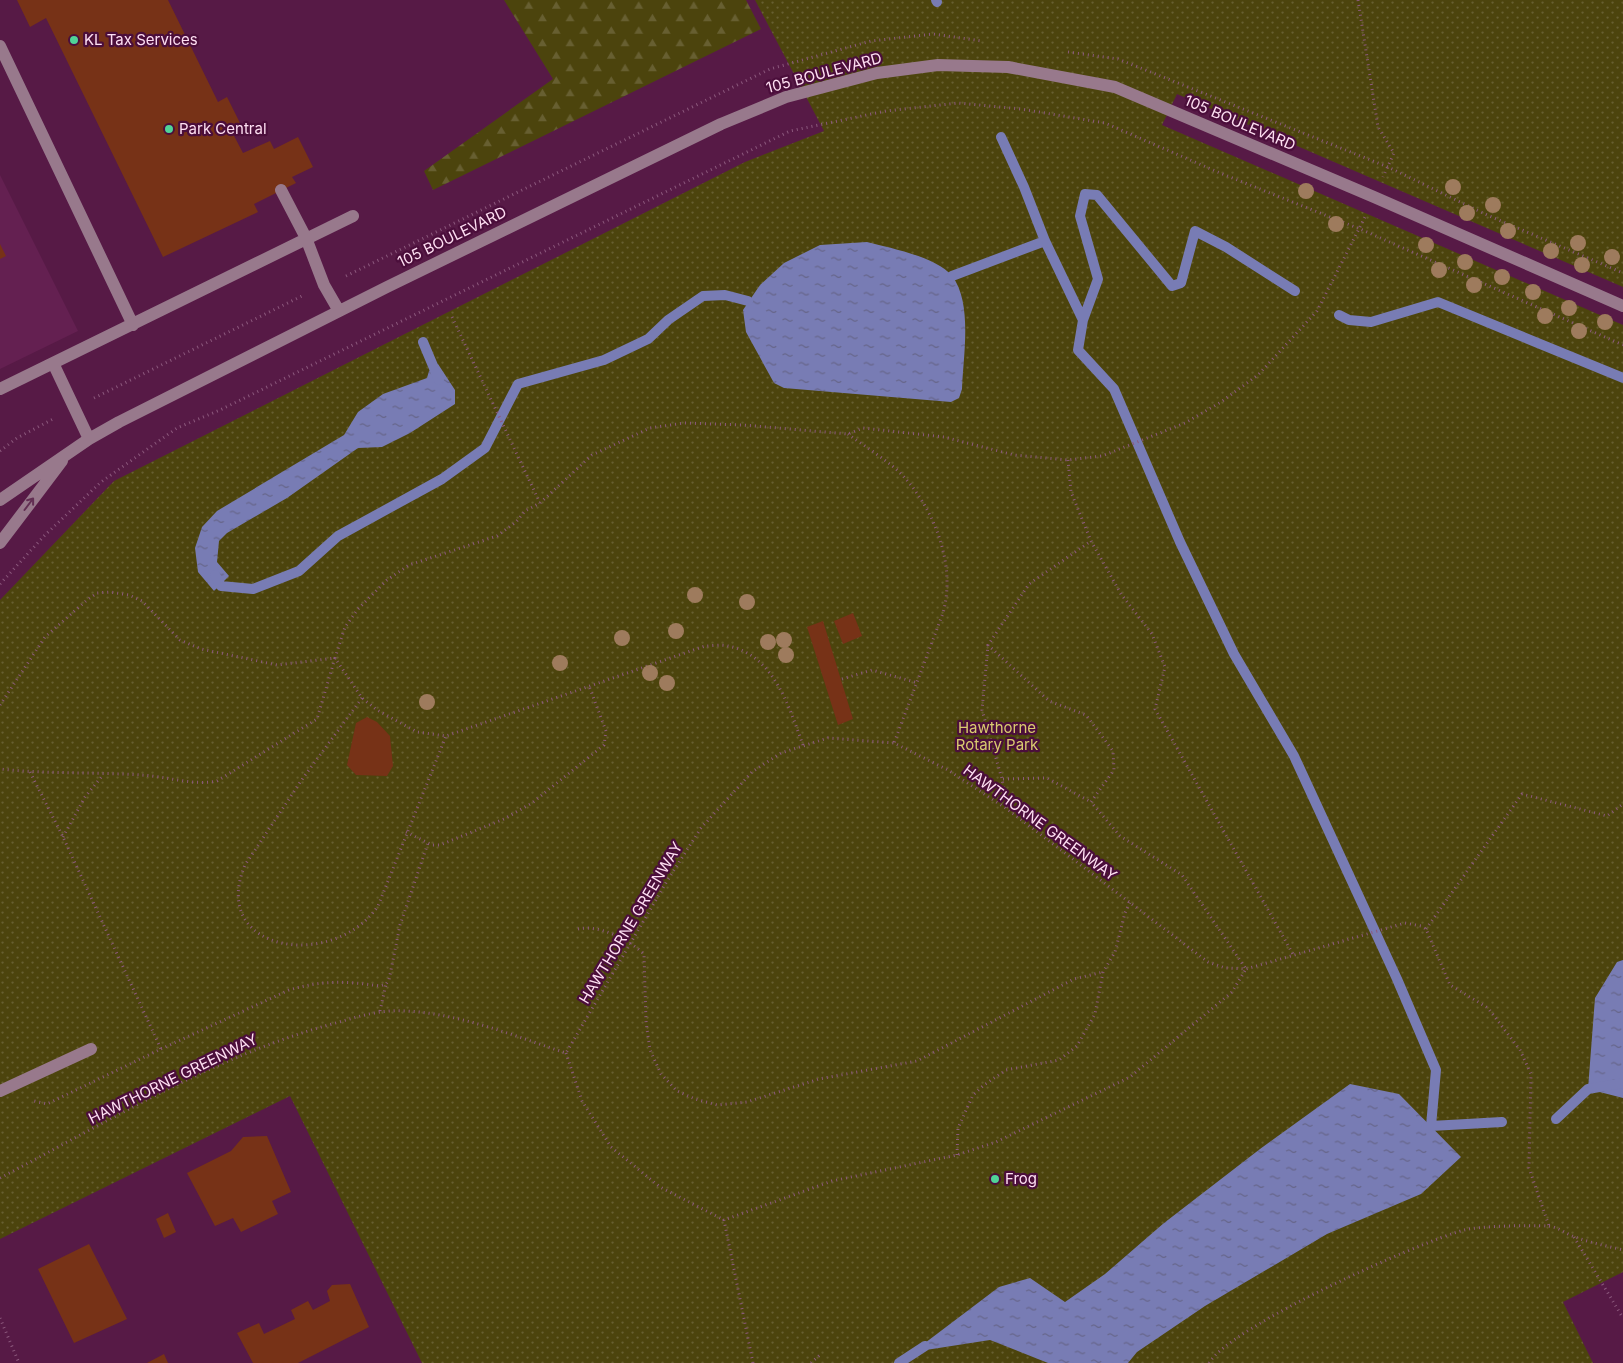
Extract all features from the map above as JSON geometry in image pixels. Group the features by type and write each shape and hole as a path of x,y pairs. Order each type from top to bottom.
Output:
{"street":[{"path":"0,46 132,325"},
{"name":"105 BOULEVARD","path":"0,500 89,439 338,311 721,124 786,97 877,73 938,65 1008,67 1115,88 1365,193 1623,306"},
{"path":"281,190 306,238 324,285 338,311"},
{"path":"0,389 352,216"},
{"path":"53,363 89,439"},
{"name":"105 BOULEVARD","path":"0,543 68,452"},
{"path":"0,1091 91,1049"}],"path":[{"path":"1358,0 1378,127 1394,153 1380,182"},
{"path":"0,451 17,438 74,407 324,285 374,264 770,69 871,41 934,34 991,42"},
{"path":"1059,51 1118,59 1388,167 1487,215 1623,273"},
{"path":"0,584 45,535 101,482 177,428 220,410 790,131 886,111 958,103 1021,109 1105,123 1220,173 1360,229 1623,345"},
{"path":"0,769 30,772 143,775 200,782 210,782 223,778 317,719 345,627 358,609 387,580 409,566 496,536 516,522 525,511 540,503 592,455 650,428 684,424 743,425 848,434 863,428 944,437 1014,455 1068,460 1102,456 1185,423 1221,402 1258,375 1318,311 1366,214"},
{"path":"452,316 540,503"},
{"path":"848,434 905,478 935,524 940,540 948,596 918,683 894,743"},
{"path":"1068,460 1070,492 1091,542 1121,594 1152,634 1165,667 1155,709 1294,956"},
{"path":"1007,809 1002,779 982,710 988,645 1029,584 1091,542"},
{"path":"0,704 45,637 97,593 110,592 129,595 142,601 180,640 201,649 277,665 335,658"},
{"path":"335,658 362,698 377,710 417,732 446,736 705,646 727,645 742,650 757,660 779,686 803,745"},
{"path":"988,645 1049,701 1086,715 1113,751 1114,770 1091,802"},
{"path":"842,680 872,670 918,683"},
{"path":"406,832 432,845 448,843 504,819 532,803 604,745 606,731 589,686"},
{"path":"362,698 303,778 245,865 238,880 238,899 244,918 254,931 271,941 296,946 318,945 351,932 370,916 378,906 446,736"},
{"name":"HAWTHORNE GREENWAY","path":"0,1178 171,1089 246,1054 308,1030 380,1011 406,1011 466,1019 566,1053 702,828 752,772 781,753 828,738 894,743 948,770 1007,809 1065,856 1130,902 1208,962 1225,968 1246,969 1405,923 1421,926 1426,930"},
{"path":"30,772 63,837 162,1049"},
{"path":"63,837 85,797 104,774"},
{"path":"566,1053 582,1101 611,1147 660,1187 724,1220 832,1180 957,1155 996,1142 1130,1077 1232,992 1246,969 1182,875 1120,836 1091,802 1046,778 1002,779"},
{"path":"1549,1226 1529,1168 1530,1074 1527,1066 1520,1050 1488,1008 1450,985 1426,930 1522,794 1607,816 1623,804"},
{"path":"380,1011 386,984 389,980 400,925 428,843"},
{"path":"957,1155 958,1128 973,1096 984,1085 1006,1070 1029,1064 1052,1063 1065,1057 1078,1046 1095,1014 1103,972 1115,952 1125,912 1130,902"},
{"path":"578,929 588,926 632,942 644,954 650,1050 661,1074 677,1091 695,1099 717,1104 747,1102 819,1079 917,1061 1074,979 1103,972"},
{"path":"29,1100 46,1104 289,990 308,984 344,981 380,986 386,984"},
{"path":"724,1220 753,1363"},
{"path":"1209,1363 1213,1356 1251,1329 1288,1308 1381,1262 1465,1230 1549,1226 1574,1237 1623,1250"},
{"path":"1574,1237 1623,1318"},
{"path":"0,1318 20,1363"},
{"path":"811,1363 822,1353"}],"shaded area":[{"path":"0,175 78,331 0,369"}],"green space":[{"path":"504,0 746,0 761,29 433,190 424,171 553,79"},
{"name":"Hawthorne Rotary Park","path":"755,0 1623,0 1623,287 1177,94 1162,125 1623,325 1623,1272 1563,1302 1593,1363 422,1363 290,1096 0,1239 0,600 114,481 745,162 824,131"}],"water":[{"path":"867,242 925,258 945,269 959,287 965,315 965,346 962,389 959,398 951,402 784,388 774,383 746,332 743,310 760,285 784,263 820,245"},
{"path":"438,364 455,390 455,404 410,433 382,447 358,448 287,498 227,533 219,541 217,562 229,576 214,591 198,572 195,548 202,527 217,511 344,435 358,412 383,394 427,378 429,371"},
{"path":"1623,960 1623,1098 1588,1089 1595,998 1617,962"},
{"path":"1350,1084 1399,1094 1461,1157 1421,1194 1327,1234 1205,1306 1137,1352 1128,1363 1048,1363 990,1340 913,1352 999,1287 1030,1278 1065,1302 1105,1274 1164,1223 1260,1149"}],"building":[{"name":"Park Central","path":"17,0 168,0 218,102 227,97 242,127 232,132 243,153 270,141 274,149 298,137 313,167 292,177 296,183 254,204 258,212 163,257 46,18 30,27"},
{"path":"0,244 6,256 0,259"},
{"path":"853,613 862,636 843,644 834,621"},
{"path":"823,621 853,719 838,725 807,627"},
{"path":"367,717 377,722 390,736 393,766 387,776 356,775 347,765 356,723"},
{"path":"267,1136 291,1192 272,1201 278,1214 241,1232 233,1218 215,1226 187,1173 231,1151 243,1137"},
{"path":"168,1213 176,1232 164,1238 156,1219"},
{"path":"89,1244 127,1319 74,1343 38,1269"},
{"path":"350,1284 369,1327 298,1363 253,1363 237,1333 259,1323 264,1334 295,1319 291,1310 308,1301 313,1310 330,1301 327,1291 332,1285"},
{"path":"164,1354 168,1363 147,1363"}],"waterway":[{"path":"1001,137 1024,187 1045,241 1083,320 1078,350 1114,389 1180,542 1234,654 1294,756 1397,979 1436,1070 1431,1126"},
{"path":"1083,320 1098,279 1080,216 1085,194 1097,195 1172,286 1181,283 1195,231 1226,247 1295,291"},
{"path":"952,276 1045,241"},
{"path":"215,575 221,586 253,589 299,571 338,536 442,479 485,448 518,384 604,360 648,339 668,320 703,296 725,295 748,301"},
{"path":"1339,315 1349,320 1371,322 1438,302 1623,378"},
{"path":"423,342 439,380"},
{"path":"1556,1119 1588,1089 1623,1083"},
{"path":"1426,1128 1431,1126 1502,1122"},
{"path":"899,1363 925,1346"}],"place":[{"name":"KL Tax Services","path":"74,40"},
{"name":"Park Central","path":"169,129"},
{"name":"Frog","path":"995,1179"}]}
